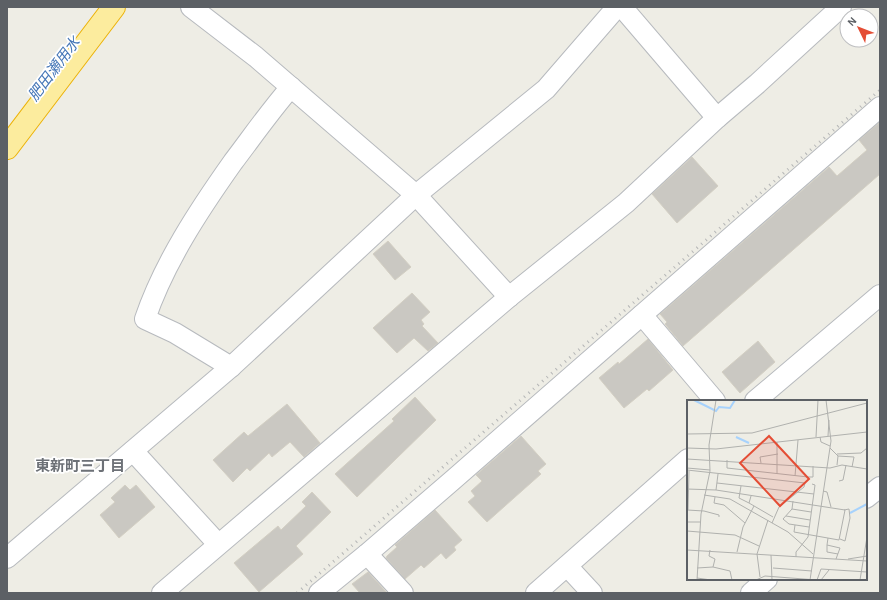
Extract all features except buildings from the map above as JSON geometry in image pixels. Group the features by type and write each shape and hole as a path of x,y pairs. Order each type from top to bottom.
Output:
{"highway":[{"path":"7,148 114,7"}],"street":[{"path":"191,7 256,57 416,195 509,297"},
{"path":"7,558 231,367 416,195 546,89 618,7"},
{"path":"622,7 716,118"},
{"path":"162,593 509,297 626,203 716,118 757,84 841,7"},
{"path":"231,367 175,333 145,319 149,307 177,249 205,201 268,114 291,87"},
{"path":"319,593 367,554 880,107"},
{"path":"756,400 880,295"},
{"path":"642,315 714,400"},
{"path":"133,451 218,544"},
{"path":"536,593 687,460"},
{"path":"867,497 880,487"},
{"path":"367,554 403,593"},
{"path":"567,566 592,593"},
{"path":"751,593 766,580"}],"railway":[{"path":"297,593 880,90"}],"district":[{"name":"東新町三丁目","path":"80,466"}],"water label":[{"name":"肥田瀬用水","path":"54,69"}]}
